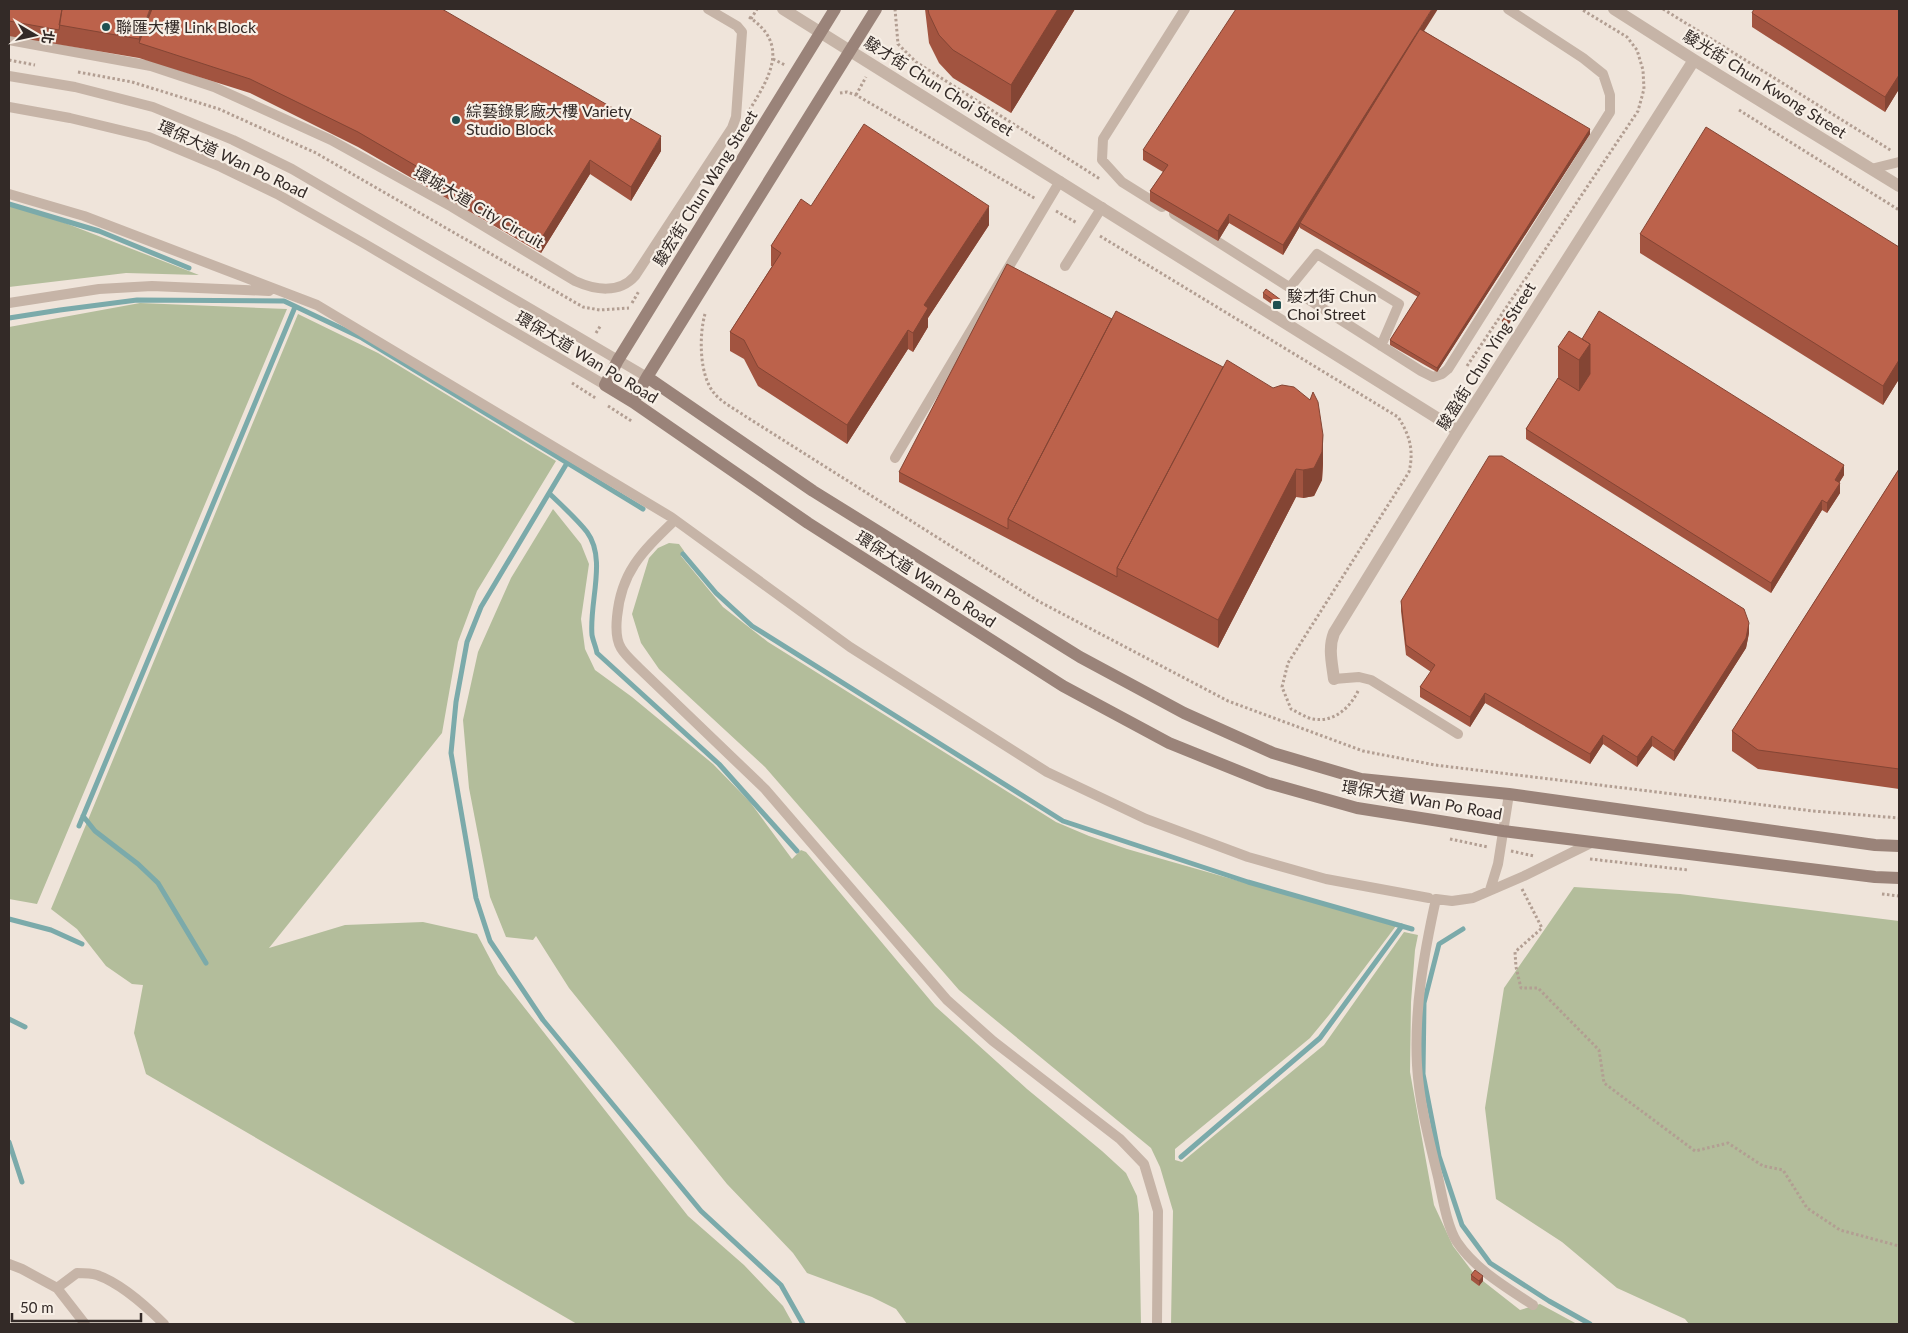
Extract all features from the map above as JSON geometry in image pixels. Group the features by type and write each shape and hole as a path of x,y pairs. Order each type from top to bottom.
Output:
{"main road":[{"name":"駿宏街 Chun Wang Street","path":"605,385 618,360 834,9"},
{"path":"633,402 646,377 876,9"},
{"name":"環保大道 Wan Po Road","path":"646,377 813,491 1080,658 1184,713 1274,753 1361,779 1509,794 1875,845 1899,846"},
{"name":"環保大道 Wan Po Road","path":"605,385 633,402 808,523 1063,686 1170,743 1268,782 1357,808 1503,831 1845,874 1899,878"}],"street":[{"name":"駿才街 Chun Choi Street","path":"783,9 1458,430"},
{"name":"駿光街 Chun Kwong Street","path":"1614,9 1899,186"},
{"name":"駿盈街 Chun Ying Street","path":"1334,678 1331,641 1334,633 1458,430 1694,60"}],"lane":[{"name":"環城大道 City Circuit","path":"9,40 104,52 214,87 332,140 452,207 575,281 591,288 619,288 629,283 635,276 732,128 736,117 742,32 737,26 708,9"},
{"path":"1185,9 1103,139 1102,160 1122,182 1433,377 1442,374 1448,369 1610,112 1610,95 1603,74 1583,58 1508,9"},
{"name":"環保大道 Wan Po Road","path":"9,76 75,87 153,107 233,140 292,169 646,377"},
{"name":"環保大道 Wan Po Road","path":"9,107 70,118 149,137 221,167 277,194 357,239 605,385"},
{"path":"1871,169 1899,162"},
{"path":"895,458 1060,181"},
{"path":"9,194 84,216 317,305 675,520 850,647 1046,772 1146,820 1248,857 1326,879 1429,898"},
{"path":"1065,266 1102,207"},
{"path":"1290,287 1318,254 1399,304 1381,346"},
{"path":"9,303 99,289 152,286 279,291"},
{"path":"675,520 646,548 627,575 618,605 616,627 620,647 638,668 765,789 947,1000 993,1041 1120,1139 1144,1164 1158,1211 1157,1324"},
{"path":"1334,678 1359,677 1372,680 1458,734"},
{"path":"1490,890 1498,864 1509,794"},
{"path":"1533,1305 1488,1275 1456,1241 1447,1216 1425,1123 1417,1065 1418,1012 1425,950 1436,899 1452,901 1473,898 1517,879 1592,842"},
{"path":"9,1264 22,1268 57,1288 85,1324"},
{"path":"57,1288 77,1273 96,1274 114,1284 152,1312 164,1324"}],"path":[{"path":"758,9 751,19 761,26 767,34 772,48 773,59"},
{"path":"894,9 898,44 907,54"},
{"path":"1466,368 1638,110 1644,89 1643,70 1637,50 1627,37 1581,9"},
{"path":"1663,9 1899,156"},
{"path":"856,95 1088,229 1398,416 1406,429 1411,445"},
{"path":"1739,110 1899,210"},
{"path":"702,337 703,371 714,393 745,416 1038,600 1228,701 1363,751 1435,765 1813,811 1899,818"},
{"path":"1517,879 1542,928 1515,952 1521,988 1538,988 1599,1050 1604,1083 1695,1151 1728,1143 1763,1166 1783,1170 1806,1208 1840,1230 1899,1246"}],"green space":[{"path":"9,204 65,223 199,275 126,273 9,287"},
{"path":"140,303 287,309 37,904 9,899 9,327"},
{"path":"298,314 378,353 556,461 477,591 458,642 442,733 269,948 345,925 423,922 477,934 498,974 688,1216 744,1265 783,1306 793,1324 577,1324 146,1074 134,1033 143,985 132,984 106,966 77,929 51,909"},
{"path":"553,509 581,544 589,564 581,619 585,649 595,670 632,697 713,764 750,802 792,859 801,850 806,852 935,1006 1027,1089 1126,1173 1137,1196 1139,1214 1141,1324 907,1324 896,1309 872,1297 807,1273 793,1253 727,1184 569,988 536,936 533,940 506,937 490,897 469,788 463,720 478,652 511,578"},
{"path":"669,543 679,544 684,551 681,556 723,607 768,642 1056,822 1127,849 1396,926 1310,1038 1175,1149 1175,1160 1182,1162 1324,1045 1404,932 1418,935 1411,1002 1410,1072 1434,1205 1453,1246 1475,1275 1479,1286 1483,1281 1520,1310 1540,1304 1577,1324 1171,1324 1173,1211 1160,1167 1151,1148 959,990 765,767 659,669 641,643 632,614 649,558 658,548"},
{"path":"1574,887 1680,894 1899,921 1899,1324 1689,1324 1685,1319 1617,1288 1562,1242 1496,1199 1485,1108 1504,988"}],"building":[{"path":"9,9 62,9 59,30 9,21"},
{"path":"62,9 150,9 139,39 59,25"},
{"name":"綜藝錄影廠大樓 Variety Studio Block","path":"152,9 442,9 661,136 631,187 590,160 541,239 358,132 250,79 139,43"},
{"path":"928,9 1058,9 1011,85 953,50 939,35"},
{"path":"1236,9 1432,9 1283,245 1229,214 1218,231 1150,191 1168,165 1143,150"},
{"path":"1754,9 1899,9 1899,75 1885,97 1752,13"},
{"path":"1420,29 1590,129 1437,368 1390,340 1420,293 1300,223"},
{"path":"864,124 989,206 924,305 928,308 913,333 908,330 847,425 758,367 744,340 730,332 781,253 771,246 801,199 811,206"},
{"path":"1706,127 1899,247 1899,360 1883,386 1640,234"},
{"path":"1007,264 1112,319 1008,519 1008,529 899,472"},
{"path":"1266,289 1281,300 1279,304 1263,293"},
{"path":"1513,305 1517,307 1506,323 1502,321"},
{"path":"1116,311 1223,367 1117,568 1117,577 1008,519"},
{"path":"1599,311 1844,465 1835,480 1840,483 1827,503 1822,500 1771,583 1526,429 1558,378 1579,391 1590,374 1590,344 1582,339"},
{"path":"1569,331 1590,344 1579,360 1558,347"},
{"path":"1227,360 1273,388 1282,385 1294,387 1310,400 1313,392 1318,402 1323,435 1322,452 1314,468 1296,469 1218,620 1117,568"},
{"path":"1489,456 1502,456 1744,609 1749,623 1746,638 1674,751 1652,736 1637,757 1603,735 1590,754 1485,693 1470,717 1420,687 1435,665 1406,645 1401,601"},
{"path":"1899,469 1899,769 1758,750 1732,731"},
{"path":"1475,1270 1483,1276 1479,1281 1471,1275"}],"waterway":[{"path":"9,204 99,231 189,268"},
{"path":"9,318 137,300 284,301 362,338 643,509"},
{"path":"79,826 295,307"},
{"path":"567,463 481,607 467,642 456,702 451,753 476,898 490,941 543,1020 701,1211 781,1285 803,1324"},
{"path":"549,493 583,527 593,543 597,568 592,635 597,653 719,764 797,851"},
{"path":"683,554 716,593 752,626 1063,821 1248,882 1412,929"},
{"path":"83,816 95,831 138,864 158,883 206,963"},
{"path":"9,919 51,930 82,944"},
{"path":"1181,1157 1320,1038 1402,926"},
{"path":"1463,929 1439,944 1424,1003 1423,1074 1439,1156 1462,1225 1490,1263 1549,1301 1590,1324"},
{"path":"9,1019 25,1027"},
{"path":"9,1142 22,1182"}],"place":[{"name":"聯匯大樓 Link Block","path":"106,27"},
{"name":"綜藝錄影廠大樓 Variety Studio Block","path":"456,120"},
{"name":"駿才街 Chun Choi Street","path":"1277,305"}]}
